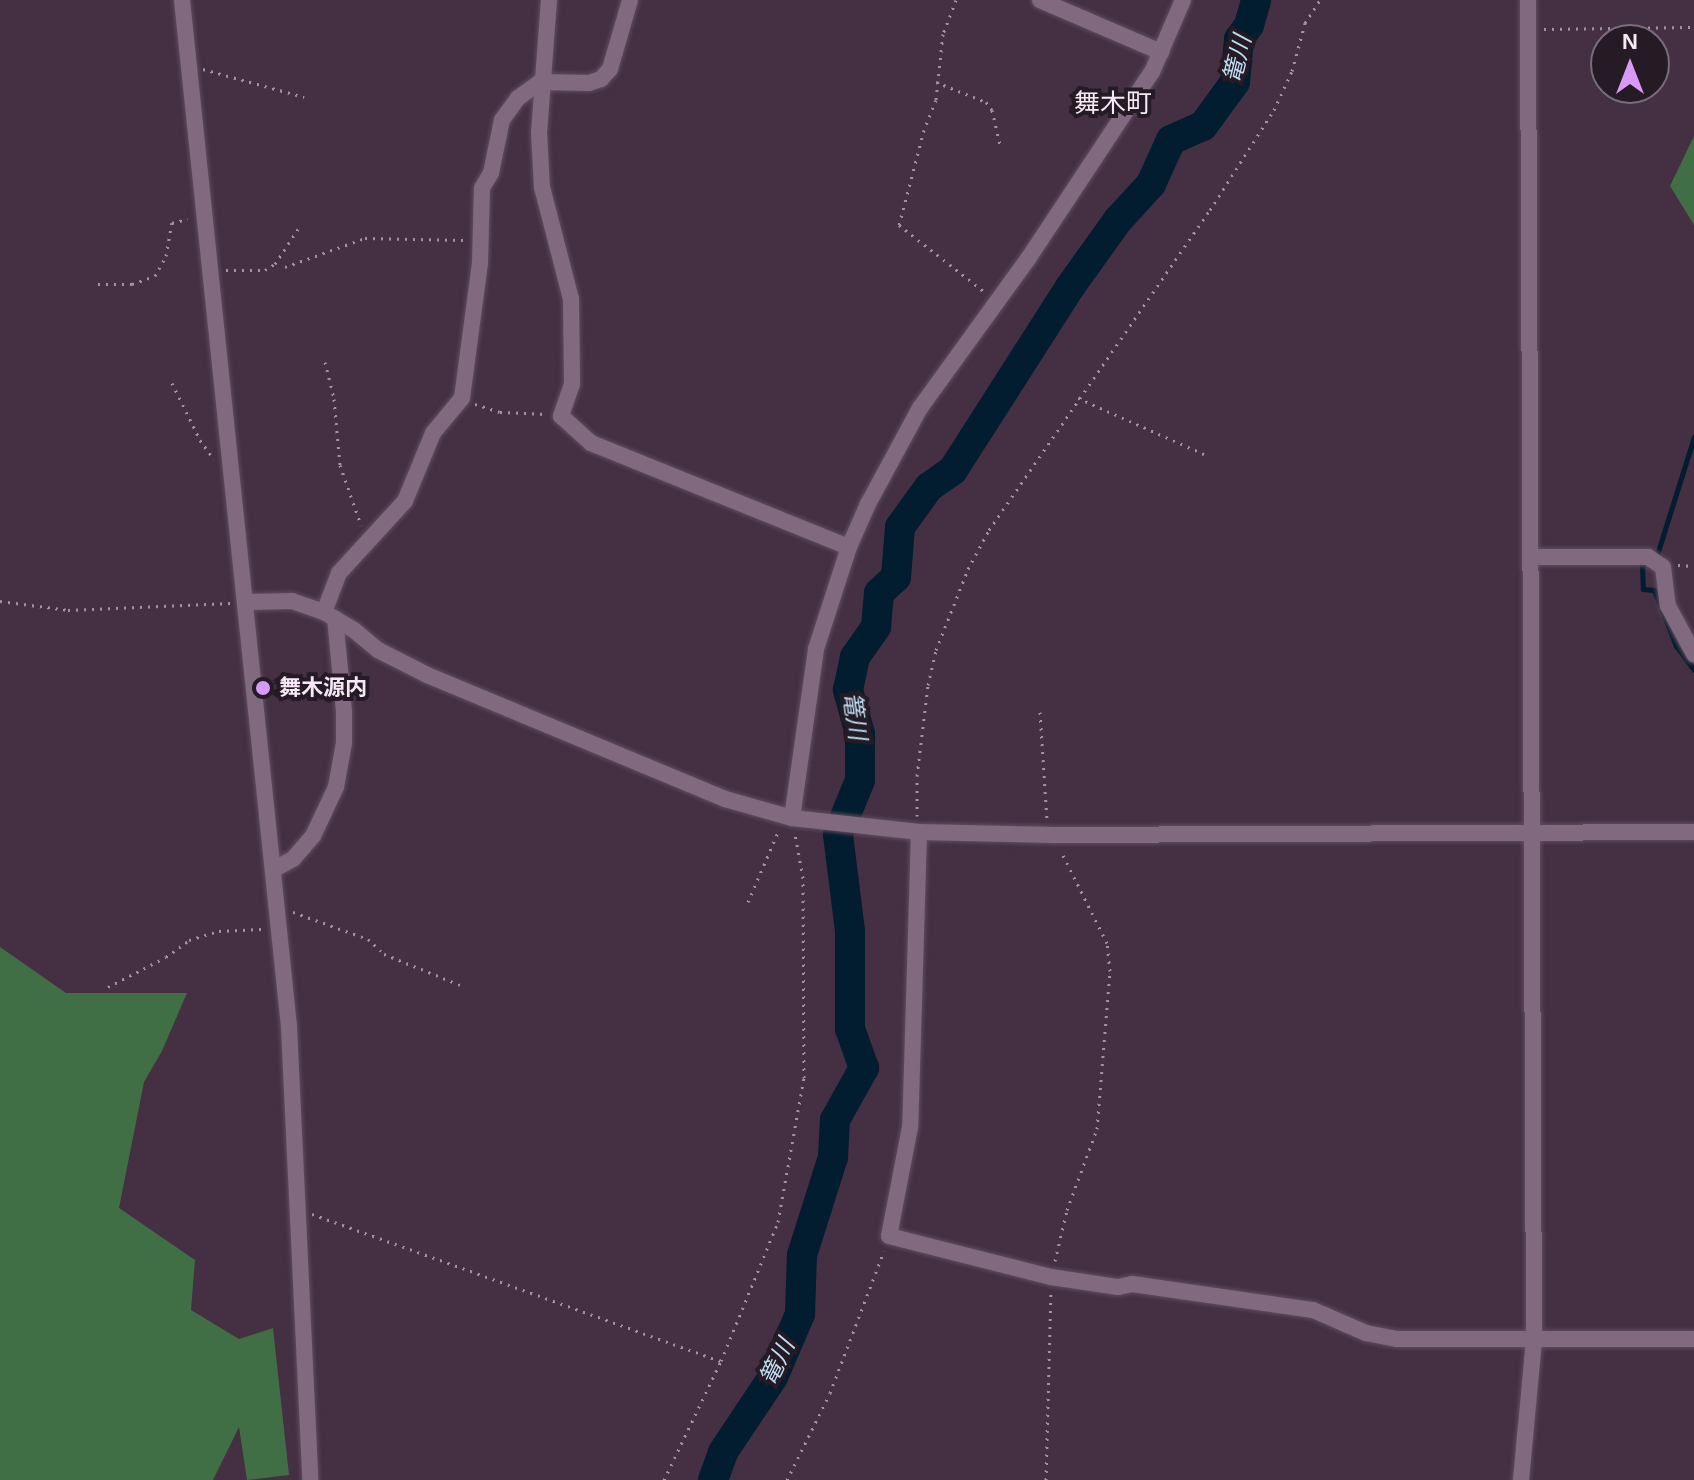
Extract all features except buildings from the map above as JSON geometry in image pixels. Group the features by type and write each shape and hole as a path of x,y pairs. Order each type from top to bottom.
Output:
{"street":[{"path":"182,0 279,932 300,1209 310,1480"},
{"path":"549,0 540,82 542,187 571,299 572,384 561,416 591,443 849,547"},
{"path":"273,870 293,859 313,836 336,787 344,743 344,711 330,615 339,573 411,491 433,433 462,398 470,354 482,188 491,173 502,120 518,98 540,82 589,83 601,79 610,69 630,0"},
{"path":"1040,0 1161,52"},
{"path":"787,817 816,649 849,547 897,445 997,303 1152,72 1183,0"},
{"path":"1521,1480 1534,1339 1528,0"},
{"path":"1532,557 1653,560 1663,567 1668,606 1694,654"},
{"path":"247,602 292,601 330,615 378,650 427,675 725,799 787,817 914,831 1052,835 1694,832"},
{"path":"914,831 910,1127 889,1236 1051,1277 1118,1287 1132,1284 1313,1310 1366,1333 1397,1339 1694,1339"}],"path":[{"path":"956,0 943,34 936,100 924,130 899,225 997,303"},
{"path":"914,831 921,733 936,650 947,619 989,530 1210,210 1274,110 1292,71 1305,23 1320,0"},
{"path":"1528,29 1694,27"},
{"path":"190,69 212,69 304,97"},
{"path":"936,82 991,107 1000,144"},
{"path":"98,284 132,284 155,276 166,256 172,223 181,219 205,218"},
{"path":"211,271 265,270 275,264 298,229"},
{"path":"285,267 365,238 480,240"},
{"path":"325,362 334,399 340,465 367,539"},
{"path":"172,383 208,454 217,462 231,460"},
{"path":"462,398 500,412 561,416"},
{"path":"1078,398 1204,454"},
{"path":"0,601 68,610 247,602"},
{"path":"1040,712 1052,835 1107,943 1110,971 1097,1129 1067,1210 1051,1277 1046,1480"},
{"path":"748,902 787,817"},
{"path":"664,1480 721,1361 778,1222 804,1078 803,878 787,817"},
{"path":"277,912 297,912 368,939 384,954 460,985"},
{"path":"108,987 166,957 189,940 237,929 279,932"},
{"path":"300,1209 721,1361"},
{"path":"787,1480 830,1393 889,1236"}],"green space":[{"path":"1694,136 1694,225 1670,186"},
{"path":"0,947 66,993 187,993 162,1051 144,1082 119,1208 195,1260 191,1310 239,1339 273,1328 289,1475 247,1480 239,1427 213,1480 0,1480"}],"waterway":[{"name":"篭川","path":"713,1480 723,1452 773,1377 800,1314 802,1255 833,1157 835,1120 864,1068 850,1029 850,931 838,834 860,780 860,734 848,690 855,657 876,627 879,593 896,577 900,527 929,487 953,470 1070,287 1118,220 1151,184 1171,140 1203,126 1235,82 1239,39 1249,25 1256,0"},
{"path":"1656,558 1694,437"},
{"path":"1647,562 1642,565 1643,589 1654,590 1676,646 1694,670"}],"place":[{"name":"舞木源内","path":"263,688"}],"district":[{"name":"舞木町","path":"1113,104"}]}
